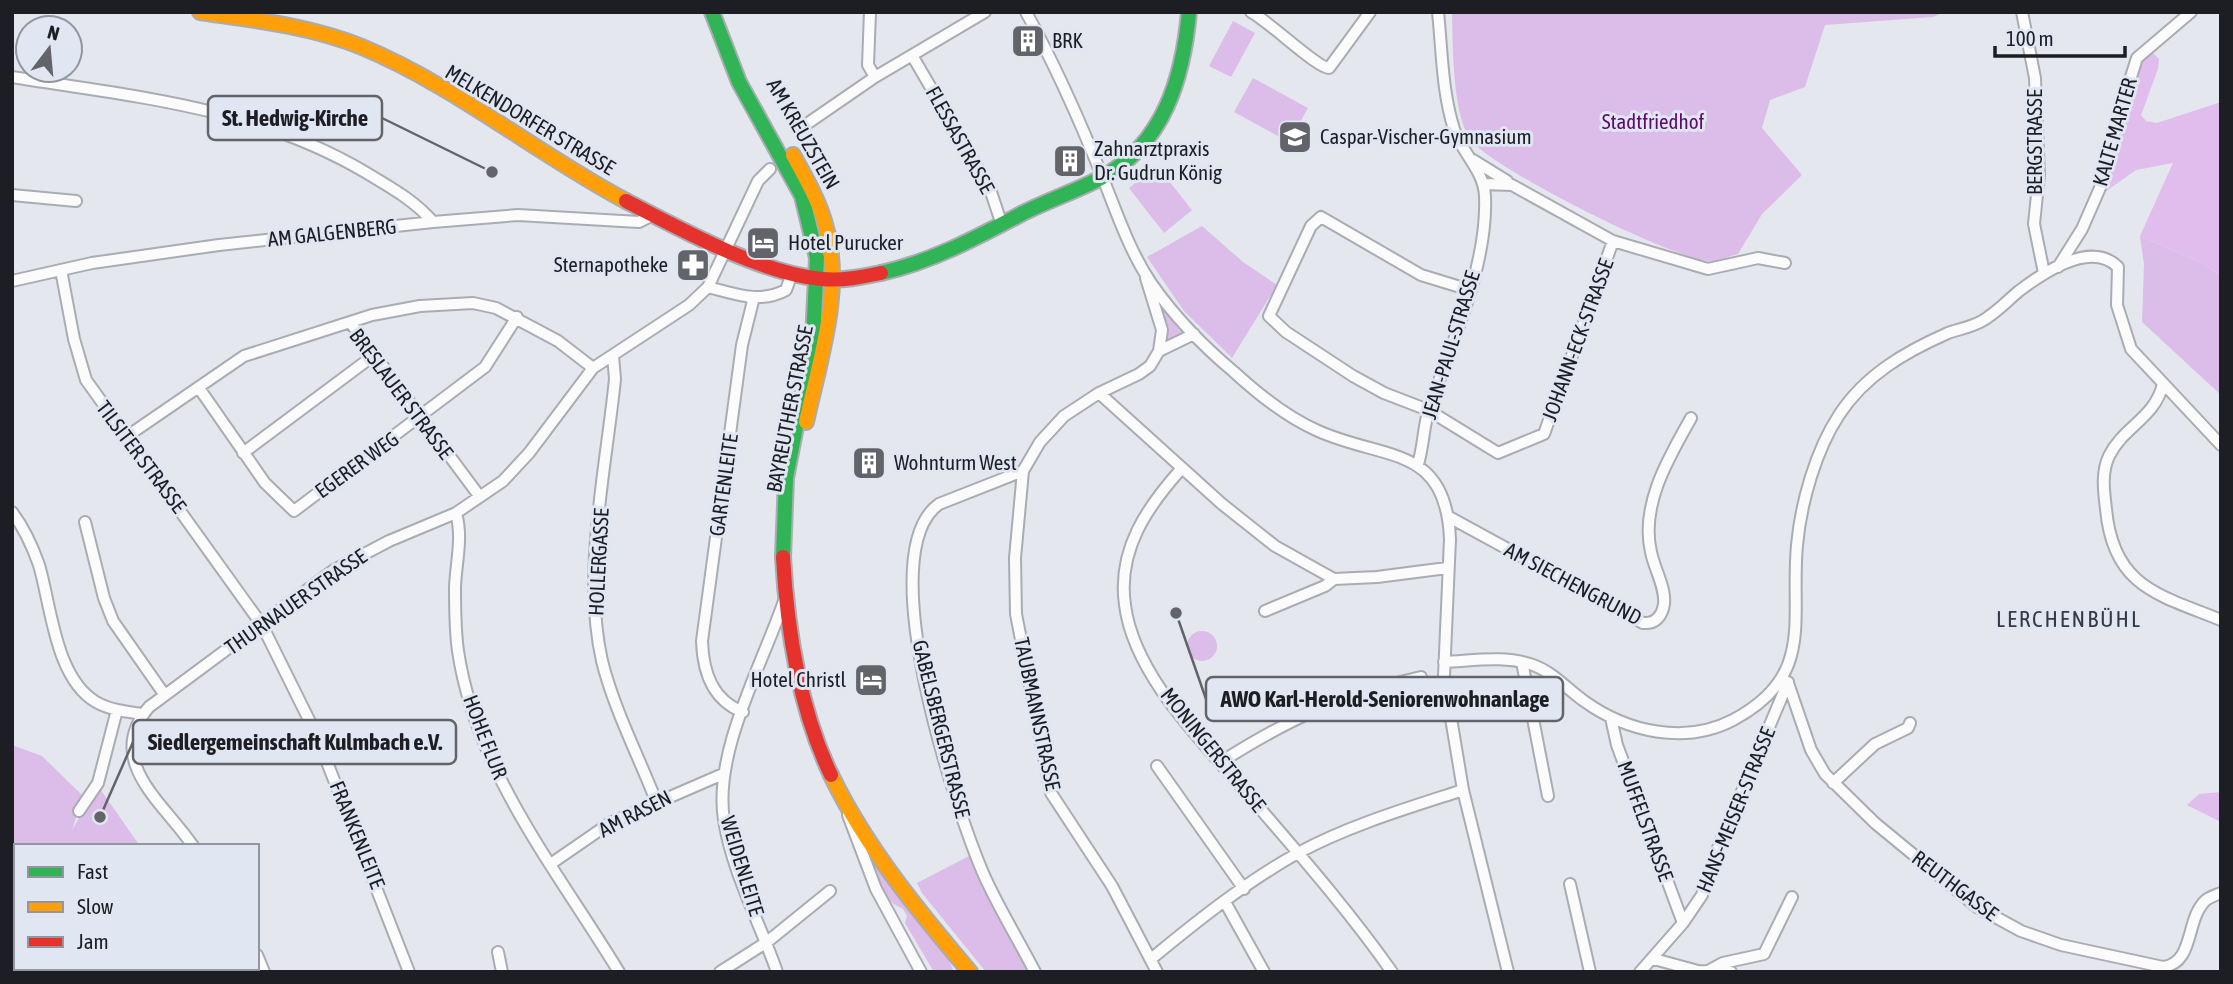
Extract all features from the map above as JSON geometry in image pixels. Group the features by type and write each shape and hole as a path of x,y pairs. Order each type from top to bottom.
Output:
{"main road":[{"name":"MELKENDORFER STRASSE","path":"200,12 289,26 343,40 383,57 587,180 653,215 726,248 792,273 834,280 909,264 1002,225 1102,176 1135,154 1166,114 1183,67 1189,12"},
{"name":"AM KREUZSTEIN","path":"712,12 739,82 790,168 809,209 819,279"},
{"name":"AM KREUZSTEIN","path":"721,12 746,78 819,200 831,240 834,280"},
{"name":"BAYREUTHER STRASSE","path":"819,279 786,478 783,515 784,601 804,692 844,803 891,871 970,972"},
{"name":"BAYREUTHER STRASSE","path":"834,280 795,480 793,582 796,617 813,695 863,829"}],"street":[{"path":"870,12 868,65 875,77"},
{"path":"799,130 875,77 913,57 985,12"},
{"path":"1026,12 1102,176 1121,226 1143,269 1173,313 1235,373 1300,422 1319,432 1418,464 1437,485 1449,517 1444,662 1463,790 1508,972"},
{"path":"1251,12 1278,29 1323,68 1334,65 1370,12"},
{"path":"1438,12 1449,112 1465,152 1483,184 1512,185"},
{"name":"BERGSTRASSE","path":"2022,12 2035,78 2039,175 2034,224 2051,270"},
{"name":"KALTE MARTER","path":"2051,270 2082,229 2104,181 2108,149 2137,58 2191,12"},
{"name":"FLESSASTRASSE","path":"913,57 990,189 1002,225"},
{"path":"12,77 200,107 262,124 337,155 406,197 433,222"},
{"path":"1465,152 1512,185 1613,241 1709,269 1758,258 1785,263"},
{"name":"THURNAUER STRASSE","path":"143,714 164,694 354,558 456,513 480,498 516,468 593,368 690,305 708,287 758,181 770,169"},
{"name":"JEAN-PAUL-STRASSE","path":"1418,464 1428,410 1460,329 1470,290 1484,225 1483,184"},
{"path":"12,195 76,201"},
{"name":"AM GALGENBERG","path":"12,281 61,270 219,245 433,222 518,215 639,222 653,215"},
{"name":"JOHANN-ECK-STRASSE","path":"1470,290 1421,275 1321,218 1311,226 1269,316 1286,332 1353,376 1384,393 1428,410 1497,453 1544,434 1613,241"},
{"path":"2051,270 2096,257 2112,261 2118,267 2117,305 2131,349 2221,445"},
{"path":"1023,471 1051,429 1100,393 1139,374 1150,366 1159,351 1162,330 1143,269"},
{"name":"TILSITER STRASSE","path":"61,270 74,339 86,380 262,625"},
{"name":"HANS-MEISER-STRASSE","path":"1640,972 1683,923 1702,895 1716,853 1788,677 1796,632 1797,542 1817,464 1838,417 1857,391 1882,369 1932,341 1981,322 2051,270"},
{"path":"708,287 750,298 776,295 786,290 792,273"},
{"name":"GARTENLEITE","path":"743,712 719,697 712,687 702,640 741,362 753,301 750,298"},
{"path":"350,322 420,306 473,303 496,308 517,317 593,368"},
{"name":"EGERER WEG","path":"243,453 265,482 294,511 485,367 517,317"},
{"name":"BRESLAUER STRASSE","path":"125,437 244,356 350,322 419,419 480,498"},
{"path":"1159,351 1194,334"},
{"path":"199,388 243,453 373,356"},
{"name":"HOLLERGASSE","path":"613,356 615,379 595,567 595,621 608,684 656,801"},
{"path":"2163,384 2154,407 2109,456 2103,480 2107,523 2120,562 2143,588 2221,620"},
{"path":"1100,393 1182,468 1275,546 1334,579"},
{"name":"AM SIECHENGRUND","path":"1449,517 1643,623 1652,624 1657,620 1664,601 1650,549 1652,506 1668,459 1691,418"},
{"name":"MONINGERSTRASSE","path":"1182,468 1158,495 1138,528 1124,573 1124,603 1128,626 1141,657 1171,702 1360,927 1392,972"},
{"name":"TAUBMANNSTRASSE","path":"1023,471 1015,558 1016,614 1051,793 1112,886 1157,972"},
{"name":"GABELSBERGERSTRASSE","path":"1023,471 939,504 929,511 915,543 914,616 927,692 969,837 985,876 1035,972"},
{"path":"12,512 35,555 56,639 66,663 88,696 117,710 143,714 132,743 136,772 191,844"},
{"name":"HOHE FLUR","path":"456,513 460,528 456,616 458,651 468,694 491,763 619,972"},
{"path":"85,522 104,598 113,621 164,694"},
{"path":"1265,611 1325,586 1334,579 1447,568"},
{"name":"WEIDENLEITE","path":"777,972 724,821 723,774 784,601"},
{"name":"FRANKENLEITE","path":"262,625 325,756 409,972"},
{"path":"1444,662 1522,662 1547,671 1611,718 1652,730 1697,734 1733,720 1788,677"},
{"path":"1522,662 1548,796"},
{"path":"1221,762 1308,712 1362,691 1421,677"},
{"name":"REUTHGASSE","path":"1788,677 1811,750 1833,783 1880,828 1983,912 2021,931 2061,945 2149,966 2172,966 2186,946 2206,900 2221,893"},
{"path":"79,811 98,783 117,710"},
{"name":"MUFFELSTRASSE","path":"1611,718 1618,745 1683,923"},
{"path":"1833,783 1875,744 1908,728 1910,723"},
{"path":"1157,766 1244,889"},
{"name":"AM RASEN","path":"552,863 610,823 723,774"},
{"path":"1151,960 1225,902 1298,853 1391,814 1463,790"},
{"name":"BAYREUTHER STRASSE","path":"844,803 860,853 921,972"},
{"path":"1570,884 1590,972"},
{"path":"720,972 766,942 830,891"},
{"path":"1710,970 1731,961 1764,954 1792,897"},
{"path":"1225,902 1264,972"},
{"path":"498,953 502,972"},
{"path":"1654,959 1698,971 1731,972"}],"green space":[{"name":"Stadtfriedhof","path":"1452,12 1945,12 1933,17 1825,25 1805,87 1770,100 1762,128 1802,175 1762,214 1738,254 1712,261 1663,247 1586,211 1511,170 1470,139 1464,127 1457,95"},
{"path":"1233,21 1255,33 1231,77 1209,66"},
{"path":"1253,78 1308,108 1289,142 1234,112"},
{"path":"1157,166 1192,210 1164,233 1129,188"},
{"path":"1202,226 1243,262 1277,285 1232,358 1184,311 1147,257"},
{"path":"2140,236 2199,262 2221,275 2221,395 2142,322 2144,264"},
{"path":"1156,302 1182,333 1166,344"},
{"path":"1202,631 1208,632 1216,640 1216,652 1208,660 1202,661 1196,660 1188,652 1187,646 1188,640 1196,632"},
{"path":"12,745 42,756 83,796 72,830 98,786 139,844 14,844 14,970 26,970 12,972"},
{"path":"864,847 945,951 954,972 934,972 905,923 907,916 903,909 888,898 877,884"},
{"path":"969,856 978,860 1035,972 986,972 922,893 917,883"},
{"path":"64,970 207,972 65,972"}],"shaded area":[{"path":"2150,50 2159,59 2158,69 2141,115 2146,121 2157,123 2221,102 2221,275 2199,262 2140,236 2173,163 2136,170 2102,194 2134,77"},
{"path":"2221,792 2221,822 2187,805 2199,794"}],"traffic: fast":[{"path":"712,12 739,82 802,196 817,258 813,339 786,478 783,557"},
{"path":"881,273 954,248 1033,208 1101,178 1123,164 1155,128 1166,107 1182,61 1189,12"}],"traffic: slow":[{"path":"200,12 303,29 362,47 463,100 560,163 626,201"},
{"path":"793,155 811,188 825,224 832,273 828,323 806,422"},
{"path":"831,775 876,853 970,972"}],"traffic: jam":[{"path":"626,201 722,249 774,269 829,279 881,273"},
{"path":"783,557 796,668 811,723 831,775"}],"place":[{"name":"BRK","path":"1028,41"},
{"name":"Caspar-Vischer-Gymnasium","path":"1295,137"},
{"name":"Zahnarztpraxis Dr. Gudrun König","path":"1070,161"},
{"name":"St. Hedwig-Kirche","path":"492,172"},
{"name":"Hotel Purucker","path":"763,243"},
{"name":"Sternapotheke","path":"693,265"},
{"name":"Wohnturm West","path":"869,463"},
{"name":"AWO Karl-Herold-Seniorenwohnanlage","path":"1176,613"},
{"name":"Hotel Christl","path":"871,680"},
{"name":"Siedlergemeinschaft Kulmbach e.V.","path":"100,817"}],"district":[{"name":"LERCHENBÜHL","path":"2069,619"}]}
